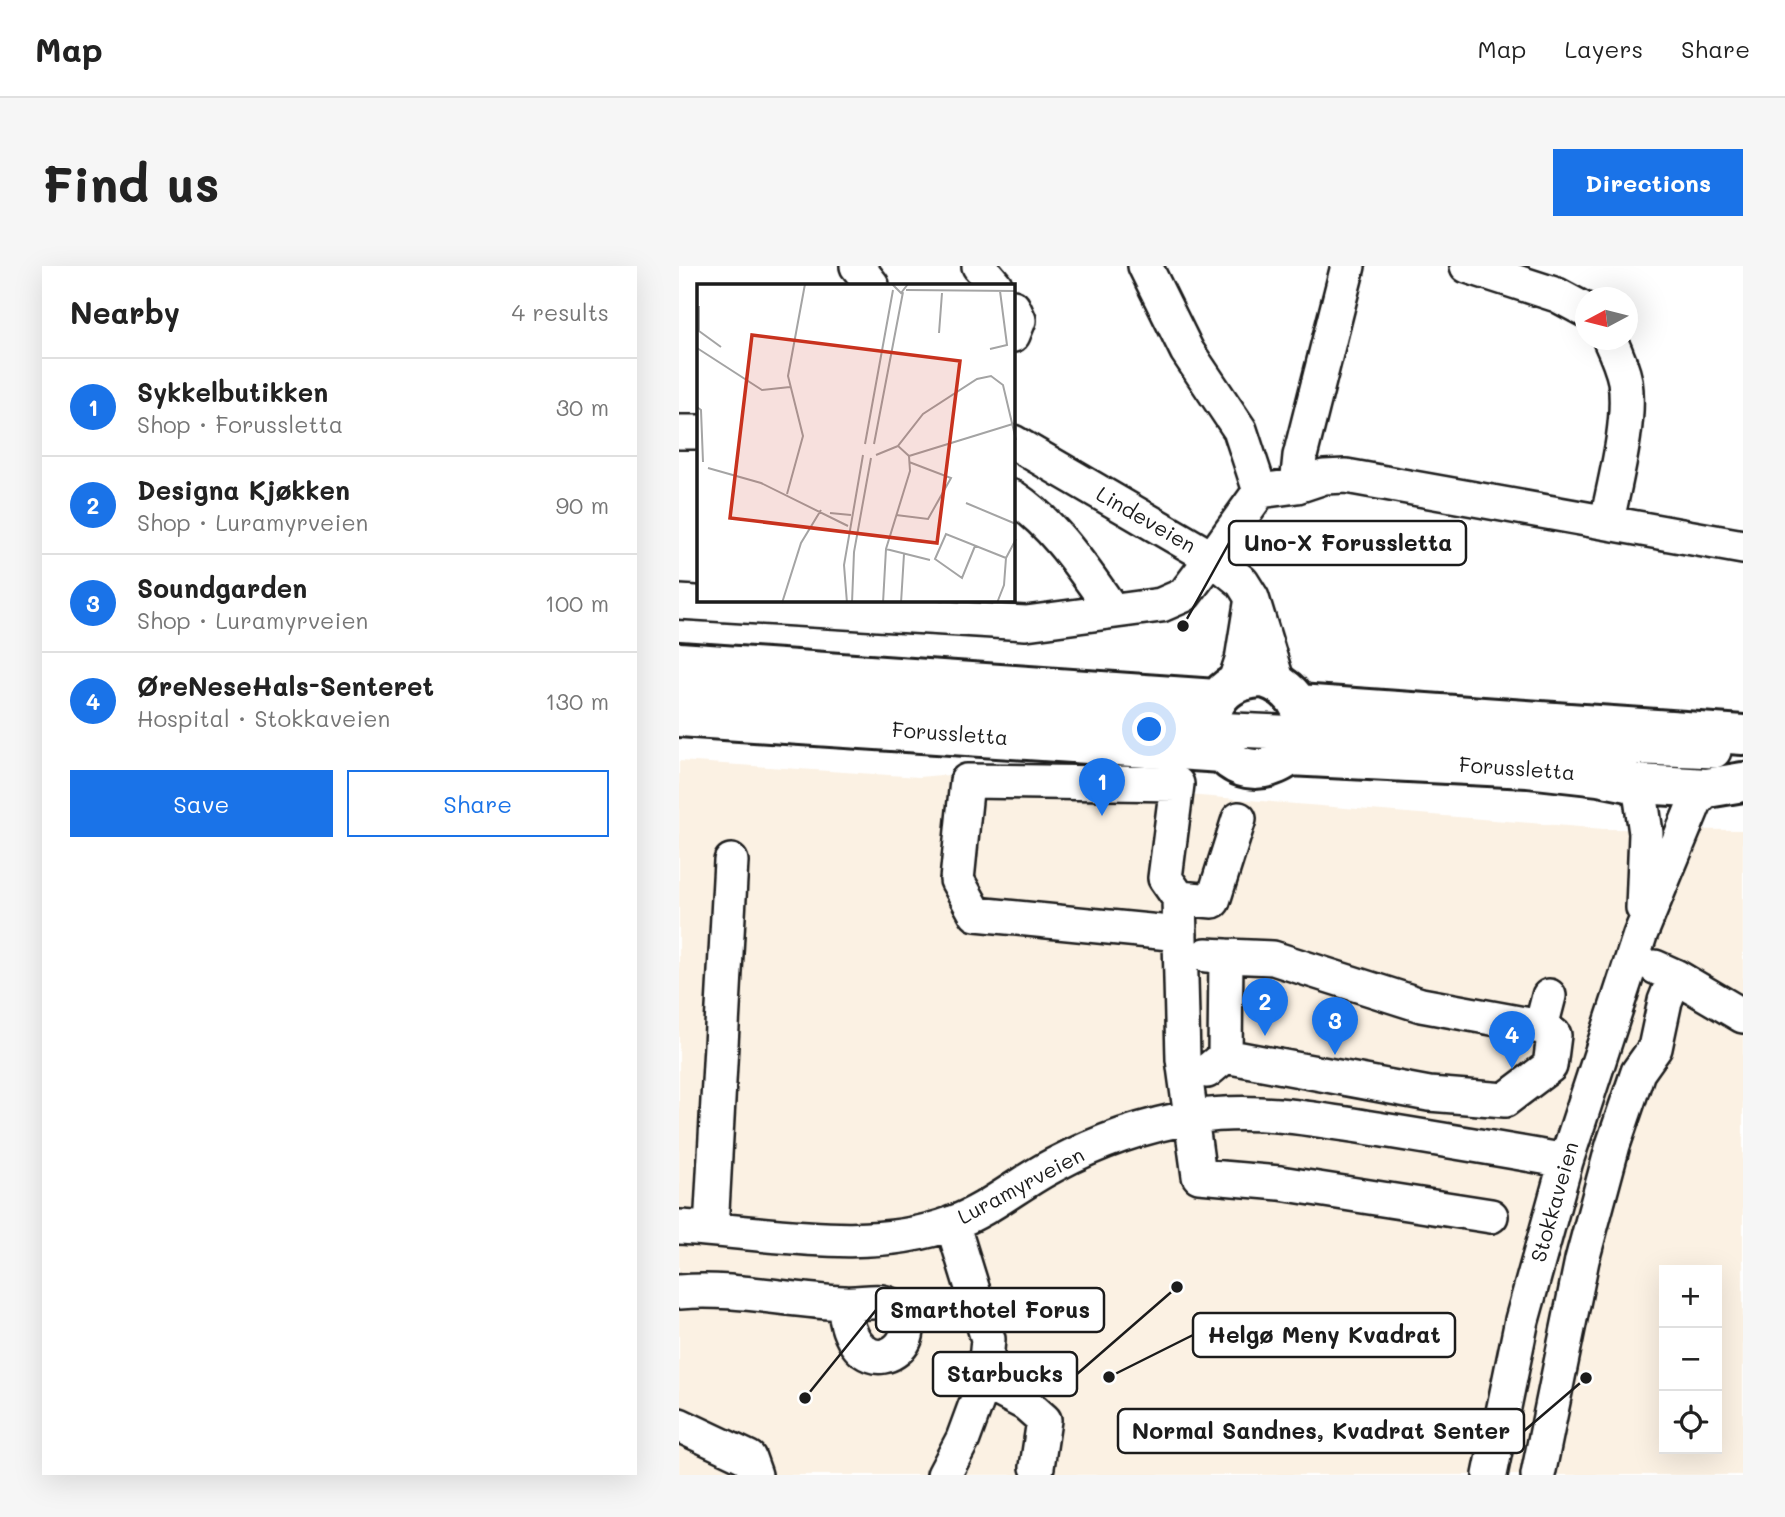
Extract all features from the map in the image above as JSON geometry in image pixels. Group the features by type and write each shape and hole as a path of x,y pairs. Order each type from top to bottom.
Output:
{"main road":[{"name":"Forussletta","path":"679,663 1221,716"},
{"name":"Forussletta","path":"1221,716 1248,678 1264,678 1292,719 1528,768 1599,776 1639,784 1725,785"},
{"name":"Forussletta","path":"679,718 1221,716"},
{"name":"Forussletta","path":"1221,716 1243,767 1261,769 1279,764 1292,719"},
{"name":"Forussletta","path":"1292,719 1534,720 1743,735"}],"street":[{"path":"857,266 871,284"},
{"path":"979,266 994,284"},
{"path":"1145,266 1187,351 1240,430 1260,491 1297,486 1324,477 1346,476 1743,547"},
{"path":"1297,486 1300,456 1348,266"},
{"path":"1467,266 1557,295 1575,305"},
{"path":"1015,311 1019,320 1015,330"},
{"path":"1607,521 1623,442 1625,399 1625,382 1614,350"},
{"path":"679,432 697,432"},
{"name":"Lindeveien","path":"1015,443 1212,558 1260,491"},
{"path":"1015,497 1035,512 1067,546 1113,611"},
{"path":"679,602 1026,623 1161,605 1184,595 1212,558 1242,582 1252,598 1292,719 1444,738 1743,753"},
{"path":"679,692 1221,716 1242,660 1252,598"},
{"path":"1444,738 1534,720"},
{"path":"1444,738 1528,768"},
{"path":"1225,1056 1429,1094 1505,1100 1550,1066 1554,1035 1541,1027 1421,1005 1273,958 1226,956 1180,944 976,914 957,880 967,781 1177,784 1165,878 1179,898 1180,944 1183,1059 1199,1175 1280,1183 1491,1216"},
{"name":"Stokkaveien","path":"1637,947 1647,833 1639,784"},
{"name":"Stokkaveien","path":"1490,1475 1521,1320 1566,1161 1637,947 1695,802 1725,785"},
{"path":"1179,898 1213,901 1239,819"},
{"path":"695,1228 731,862"},
{"path":"1637,947 1675,976 1743,1016"},
{"path":"1189,1103 1225,1056 1226,956"},
{"path":"1538,1475 1582,1260 1610,1158 1638,1072 1655,1048 1665,1000 1675,976"},
{"path":"1541,1027 1549,996"},
{"name":"Luramyrveien","path":"695,1228 859,1240 917,1233 952,1223 993,1204 1052,1166 1084,1150 1130,1133 1189,1103 1247,1113 1297,1116 1566,1161"},
{"path":"944,1475 963,1439 984,1382 988,1339 952,1223"},
{"path":"679,1292 741,1293 844,1303"},
{"path":"984,1382 1026,1404 1044,1420 1028,1466"},
{"path":"679,1425 749,1458 755,1475"}],"shaded area":[{"path":"679,761 919,777 941,775 1604,829 1743,830 1743,1475 679,1475"}],"place":[{"name":"Uno-X Forussletta","path":"1183,626"},
{"name":"Sykkelbutikken","path":"1102,816"},
{"name":"Designa Kjøkken","path":"1265,1036"},
{"name":"Soundgarden","path":"1335,1055"},
{"name":"ØreNeseHals-Senteret","path":"1512,1069"},
{"name":"Starbucks","path":"1177,1287"},
{"name":"Helgø Meny Kvadrat","path":"1109,1377"},
{"name":"Normal Sandnes, Kvadrat Senter","path":"1586,1378"},
{"name":"Smarthotel Forus","path":"805,1398"}]}
